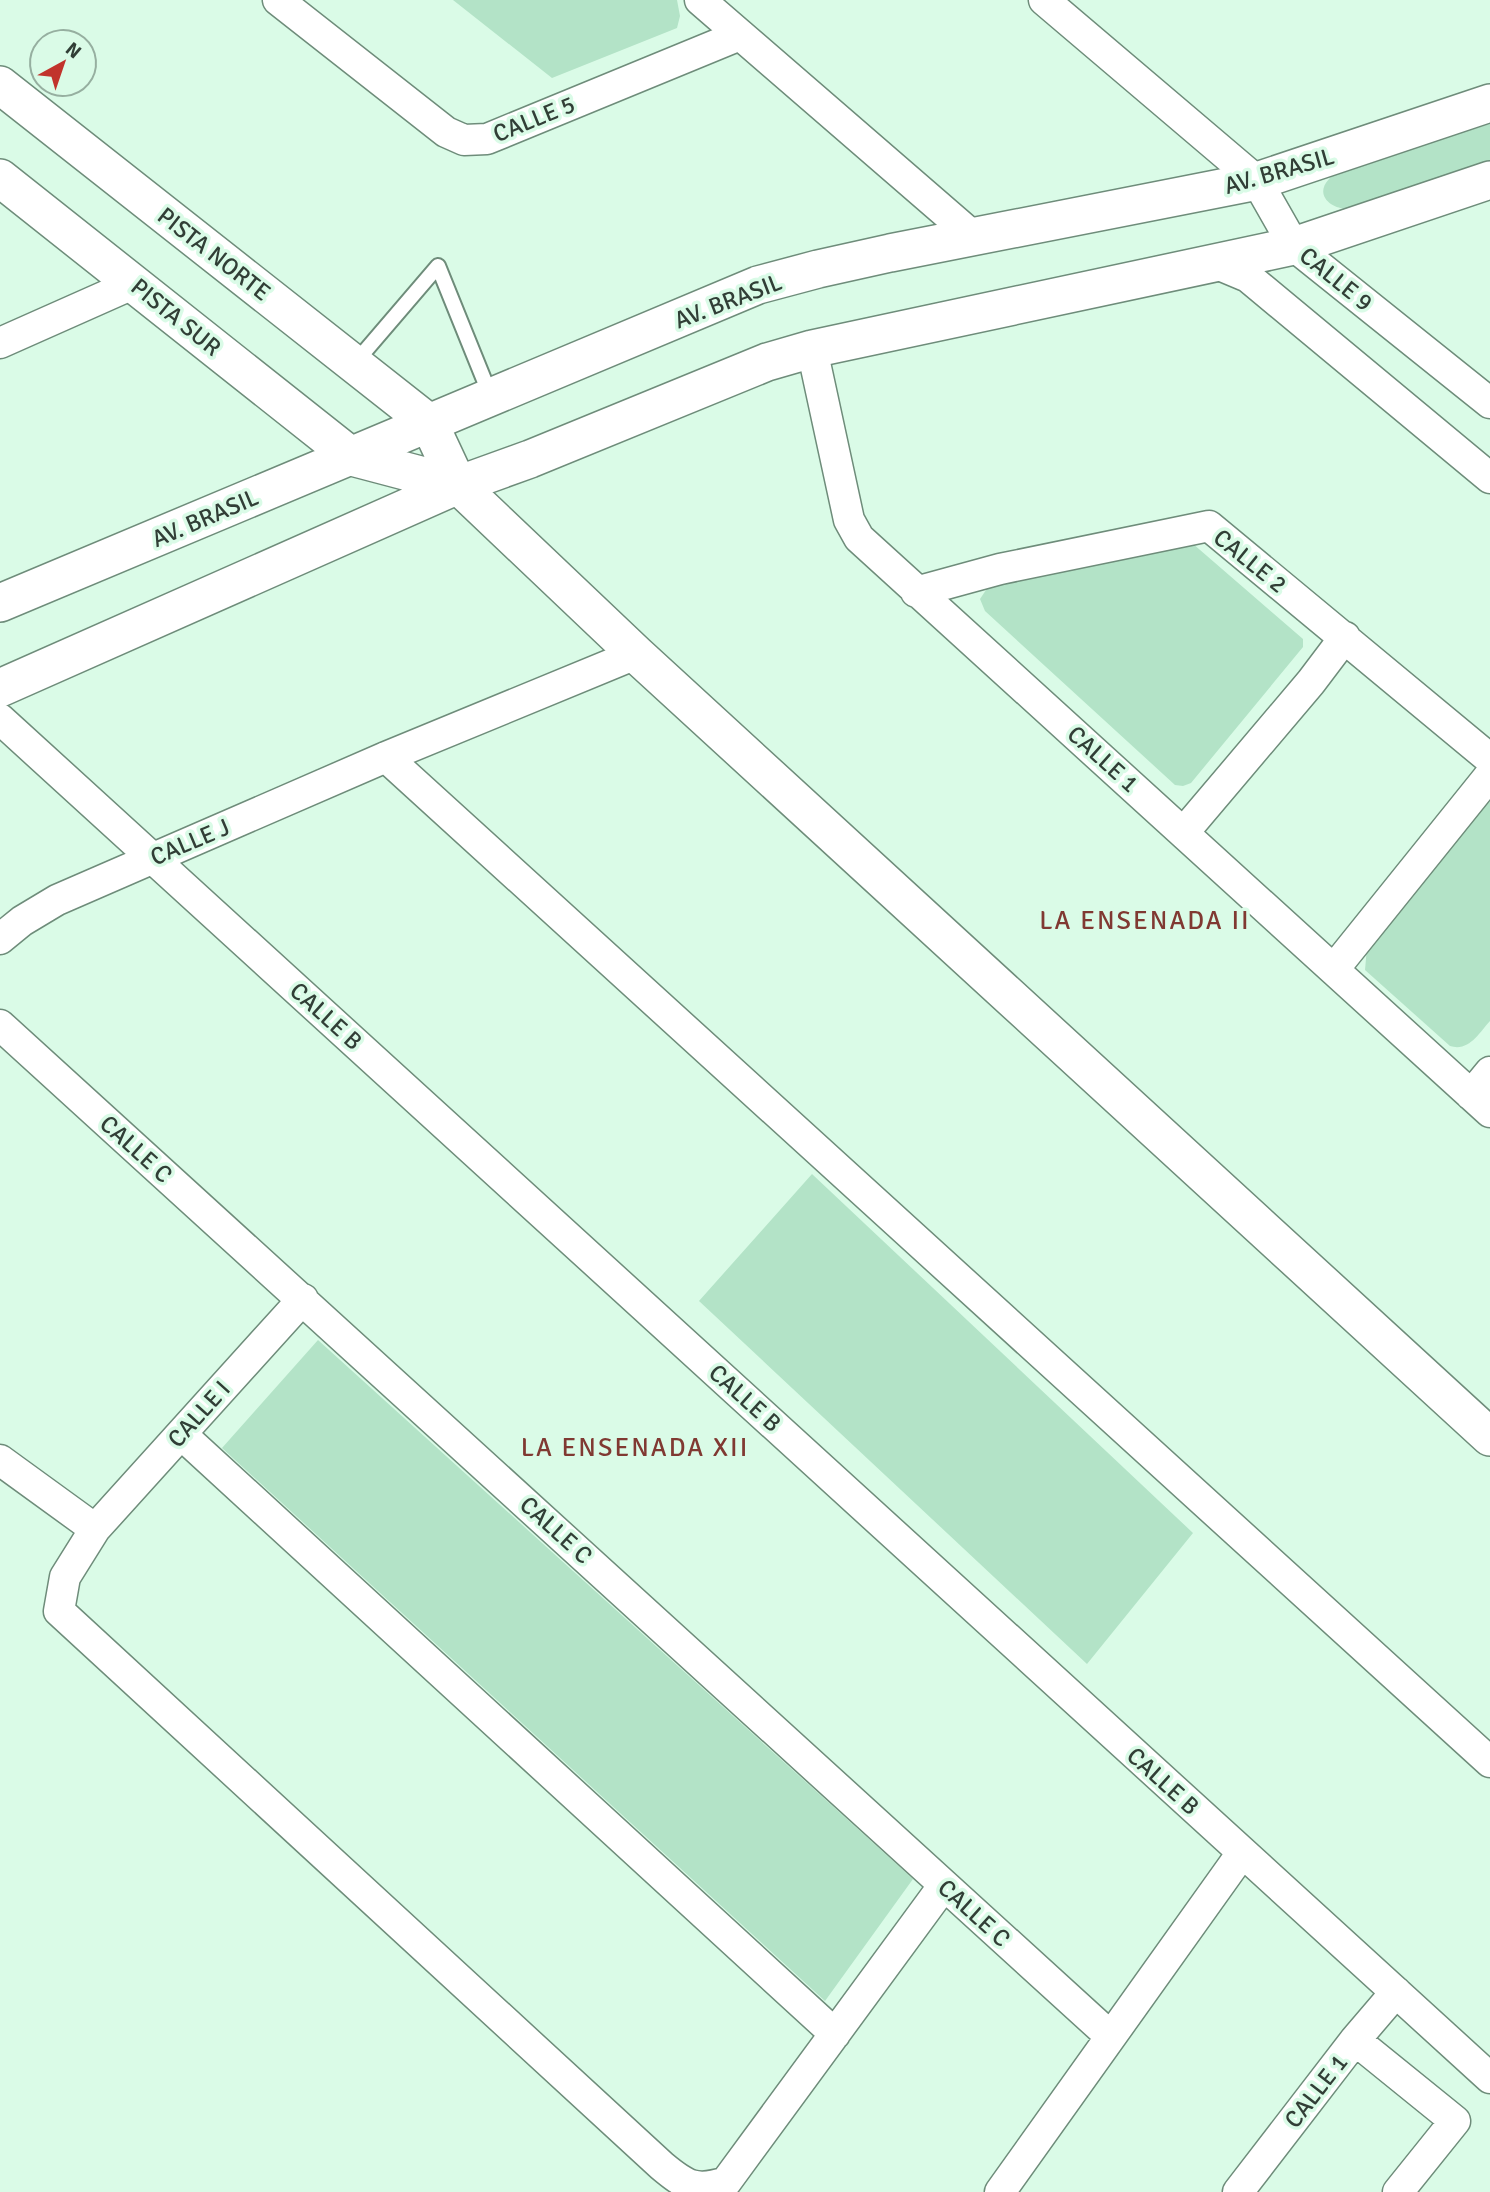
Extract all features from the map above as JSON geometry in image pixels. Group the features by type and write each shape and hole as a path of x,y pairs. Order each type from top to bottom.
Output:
{"street":[{"name":"CALLE 5","path":"278,0 446,132 464,140 486,139 740,35"},
{"path":"700,0 975,238"},
{"name":"CALLE 9","path":"1044,0 1258,181 1294,246 1490,402"},
{"name":"PISTA NORTE","path":"0,85 429,422"},
{"name":"AV. BRASIL","path":"0,603 758,285 818,269 1258,181 1490,103"},
{"name":"PISTA SUR","path":"0,178 352,457"},
{"path":"0,688 458,485 530,459 767,362 812,349 1294,246 1490,180"},
{"path":"1217,264 1248,277 1490,478"},
{"path":"0,343 135,283"},
{"name":"CALLE 1","path":"812,349 849,520 859,538 916,593 1184,832 1481,1104"},
{"path":"429,422 458,485 636,654 1490,1437"},
{"path":"352,457 458,485"},
{"name":"CALLE 2","path":"916,593 1000,569 1209,526 1490,759"},
{"path":"1184,832 1311,682 1345,637"},
{"name":"CALLE J","path":"0,939 22,920 57,900 386,757 636,654"},
{"name":"CALLE B","path":"0,719 1242,1853 1396,1992 1485,2062"},
{"path":"386,757 1490,1762"},
{"path":"1334,969 1490,775"},
{"name":"CALLE C","path":"0,1026 1110,2036"},
{"path":"1481,1104 1490,1072"},
{"name":"CALLE I","path":"303,1299 94,1529 65,1577 59,1611 682,2183 708,2189 726,2182 835,2034"},
{"path":"181,1434 835,2034 944,1885"},
{"path":"0,1460 94,1529"},
{"path":"999,2192 1242,1853"},
{"name":"CALLE 1","path":"1238,2192 1355,2040 1396,1992"},
{"path":"1355,2040 1455,2122 1398,2192"}],"lane":[{"path":"354,365 438,266 492,398"}],"green space":[{"path":"453,0 677,0 680,16 677,28 552,78"},
{"path":"1490,124 1490,164 1348,209 1336,207 1324,196 1323,190 1331,177 1350,167"},
{"path":"1192,543 1303,639 1303,647 1191,783 1183,786 1175,785 985,611 980,599 990,584"},
{"path":"1490,802 1490,1021 1468,1044 1450,1046 1365,970 1367,947"},
{"path":"812,1174 1193,1533 1087,1664 699,1301"},
{"path":"318,1340 913,1879 825,2001 222,1448"}],"district":[{"name":"LA ENSENADA II","path":"1145,920"},
{"name":"LA ENSENADA XII","path":"635,1447"}]}
